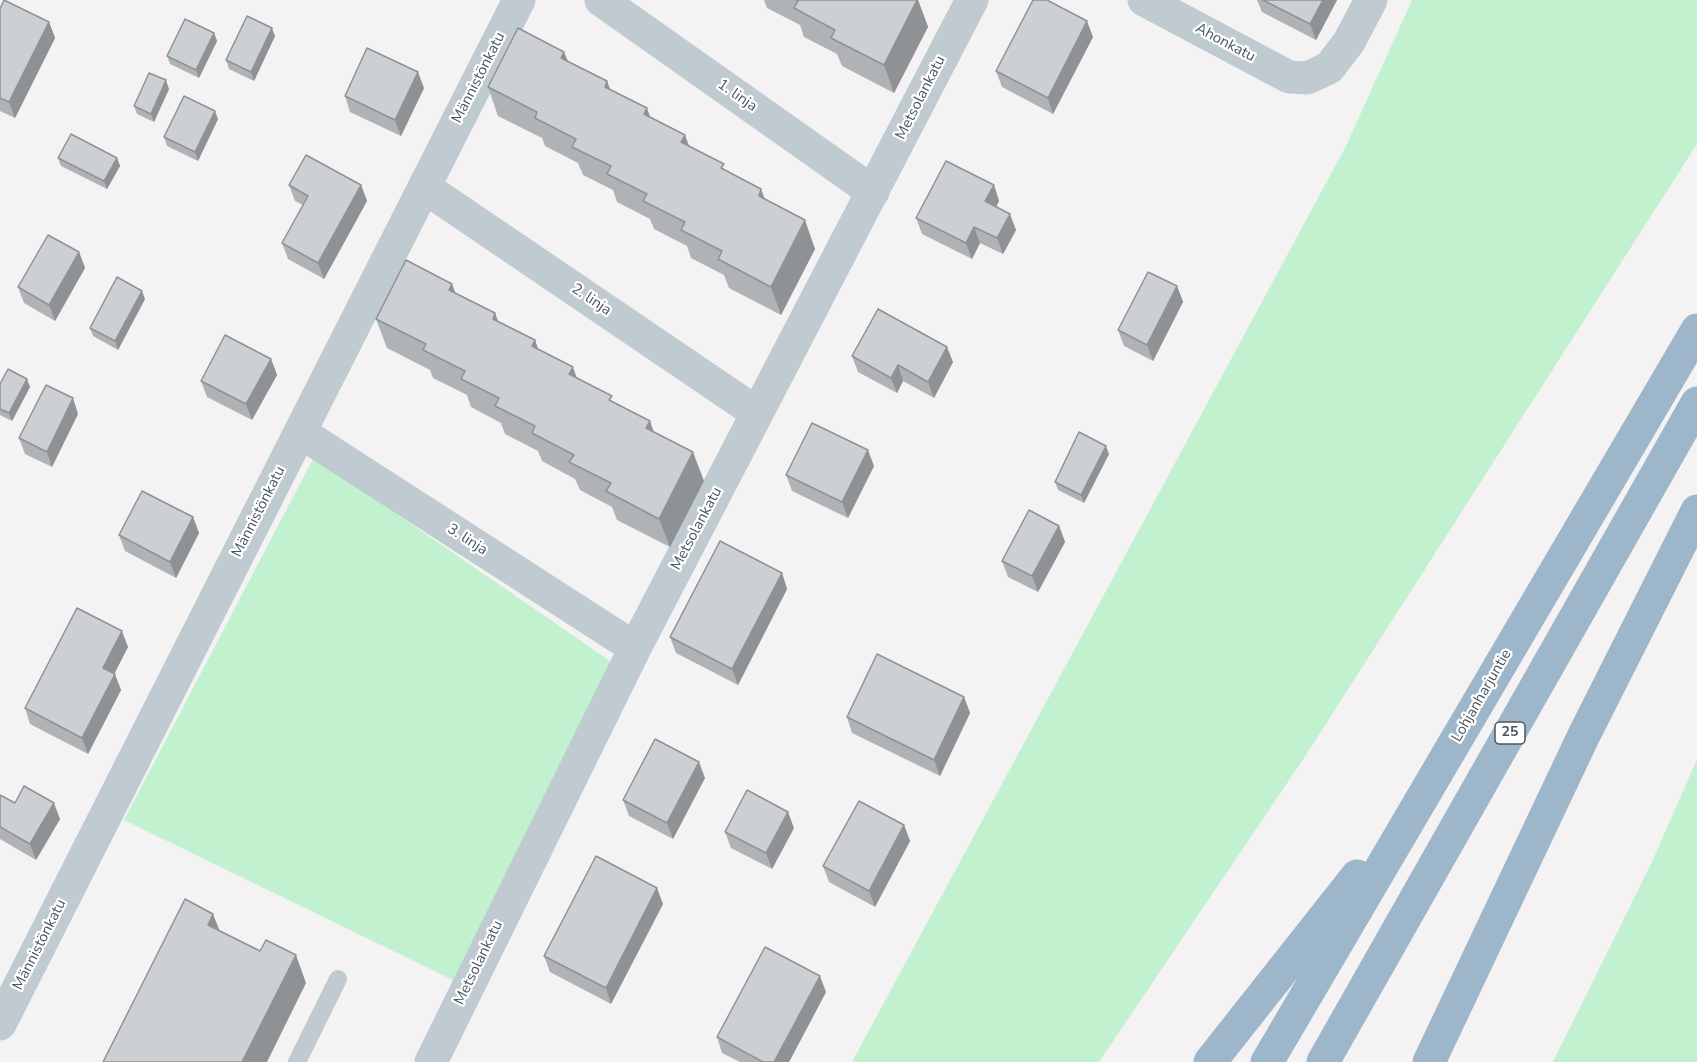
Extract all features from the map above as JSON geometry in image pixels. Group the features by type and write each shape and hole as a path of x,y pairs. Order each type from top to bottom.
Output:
{"highway":[{"name":"Lohjanharjuntie","path":"1267,1062 1697,330"},
{"name":"25","path":"1323,1062 1697,403"},
{"path":"1428,1062 1584,735 1697,511"},
{"path":"1210,1062 1429,785"}],"street":[{"name":"Männistönkatu","path":"0,1024 519,0"},
{"name":"1. linja","path":"601,0 873,192"},
{"name":"Metsolankatu","path":"430,1062 635,648 972,0"},
{"name":"Ahonkatu","path":"1144,0 1289,77 1307,78 1329,68 1348,42 1371,0"},
{"name":"2. linja","path":"424,187 757,413"},
{"name":"3. linja","path":"300,432 635,648"}],"lane":[{"path":"297,1062 339,979"}],"green space":[{"path":"1412,0 1697,0 1697,144 1306,755 1099,1062 852,1062 1346,146"},
{"path":"314,457 613,663 459,983 124,820"},
{"path":"1697,759 1697,1062 1553,1062 1652,862"}],"building":[{"path":"4,0 49,22 9,102 0,98 0,9"},
{"path":"796,0 917,0 884,65 831,38 835,30 794,8 798,1"},
{"path":"1033,0 1047,0 1087,21 1048,98 996,71"},
{"path":"1263,0 1323,0 1310,24"},
{"path":"247,16 272,28 251,72 226,60"},
{"path":"185,19 214,33 196,70 167,56"},
{"path":"518,28 564,52 561,58 607,81 605,87 647,108 644,114 685,135 681,142 724,164 721,168 761,189 759,196 805,220 771,287 718,259 722,251 681,230 685,222 643,201 647,194 607,174 611,166 572,147 576,139 535,118 537,112 488,87"},
{"path":"367,48 418,72 395,120 345,96"},
{"path":"149,73 166,80 151,114 134,106"},
{"path":"184,96 215,111 195,152 164,137"},
{"path":"71,134 117,158 104,181 58,158"},
{"path":"306,155 361,185 318,263 282,243 308,196 289,185"},
{"path":"946,161 994,185 985,201 1010,214 997,238 974,227 966,243 916,218"},
{"path":"48,235 79,252 49,305 18,287"},
{"path":"406,260 452,284 449,290 495,313 493,319 535,340 532,346 573,367 569,374 612,396 609,400 650,421 646,428 693,452 659,519 606,491 611,483 569,462 574,455 532,433 535,426 495,406 499,398 461,379 465,371 423,350 426,344 376,319"},
{"path":"1148,272 1177,286 1147,345 1118,330"},
{"path":"117,277 142,291 115,341 90,328"},
{"path":"878,309 947,347 928,382 898,365 891,378 852,356"},
{"path":"225,335 271,359 246,404 201,381"},
{"path":"8,369 27,379 9,413 0,409 0,384"},
{"path":"46,385 73,398 47,452 19,438"},
{"path":"812,423 868,450 842,502 786,475"},
{"path":"1079,432 1106,446 1081,495 1055,482"},
{"path":"142,491 193,517 170,562 119,535"},
{"path":"1029,510 1059,526 1032,576 1002,561"},
{"path":"720,541 782,573 732,669 670,637"},
{"path":"77,608 122,631 103,668 115,674 82,738 25,708"},
{"path":"877,654 964,697 934,760 847,717"},
{"path":"655,739 699,762 667,823 623,800"},
{"path":"24,786 54,803 30,844 0,827 0,795 15,803"},
{"path":"747,790 788,812 766,853 725,832"},
{"path":"859,801 904,825 869,891 823,866"},
{"path":"596,856 657,888 606,988 544,956"},
{"path":"185,899 213,914 208,925 260,951 266,940 296,955 242,1062 103,1062"},
{"path":"765,947 820,976 774,1062 763,1062 717,1037"}]}
